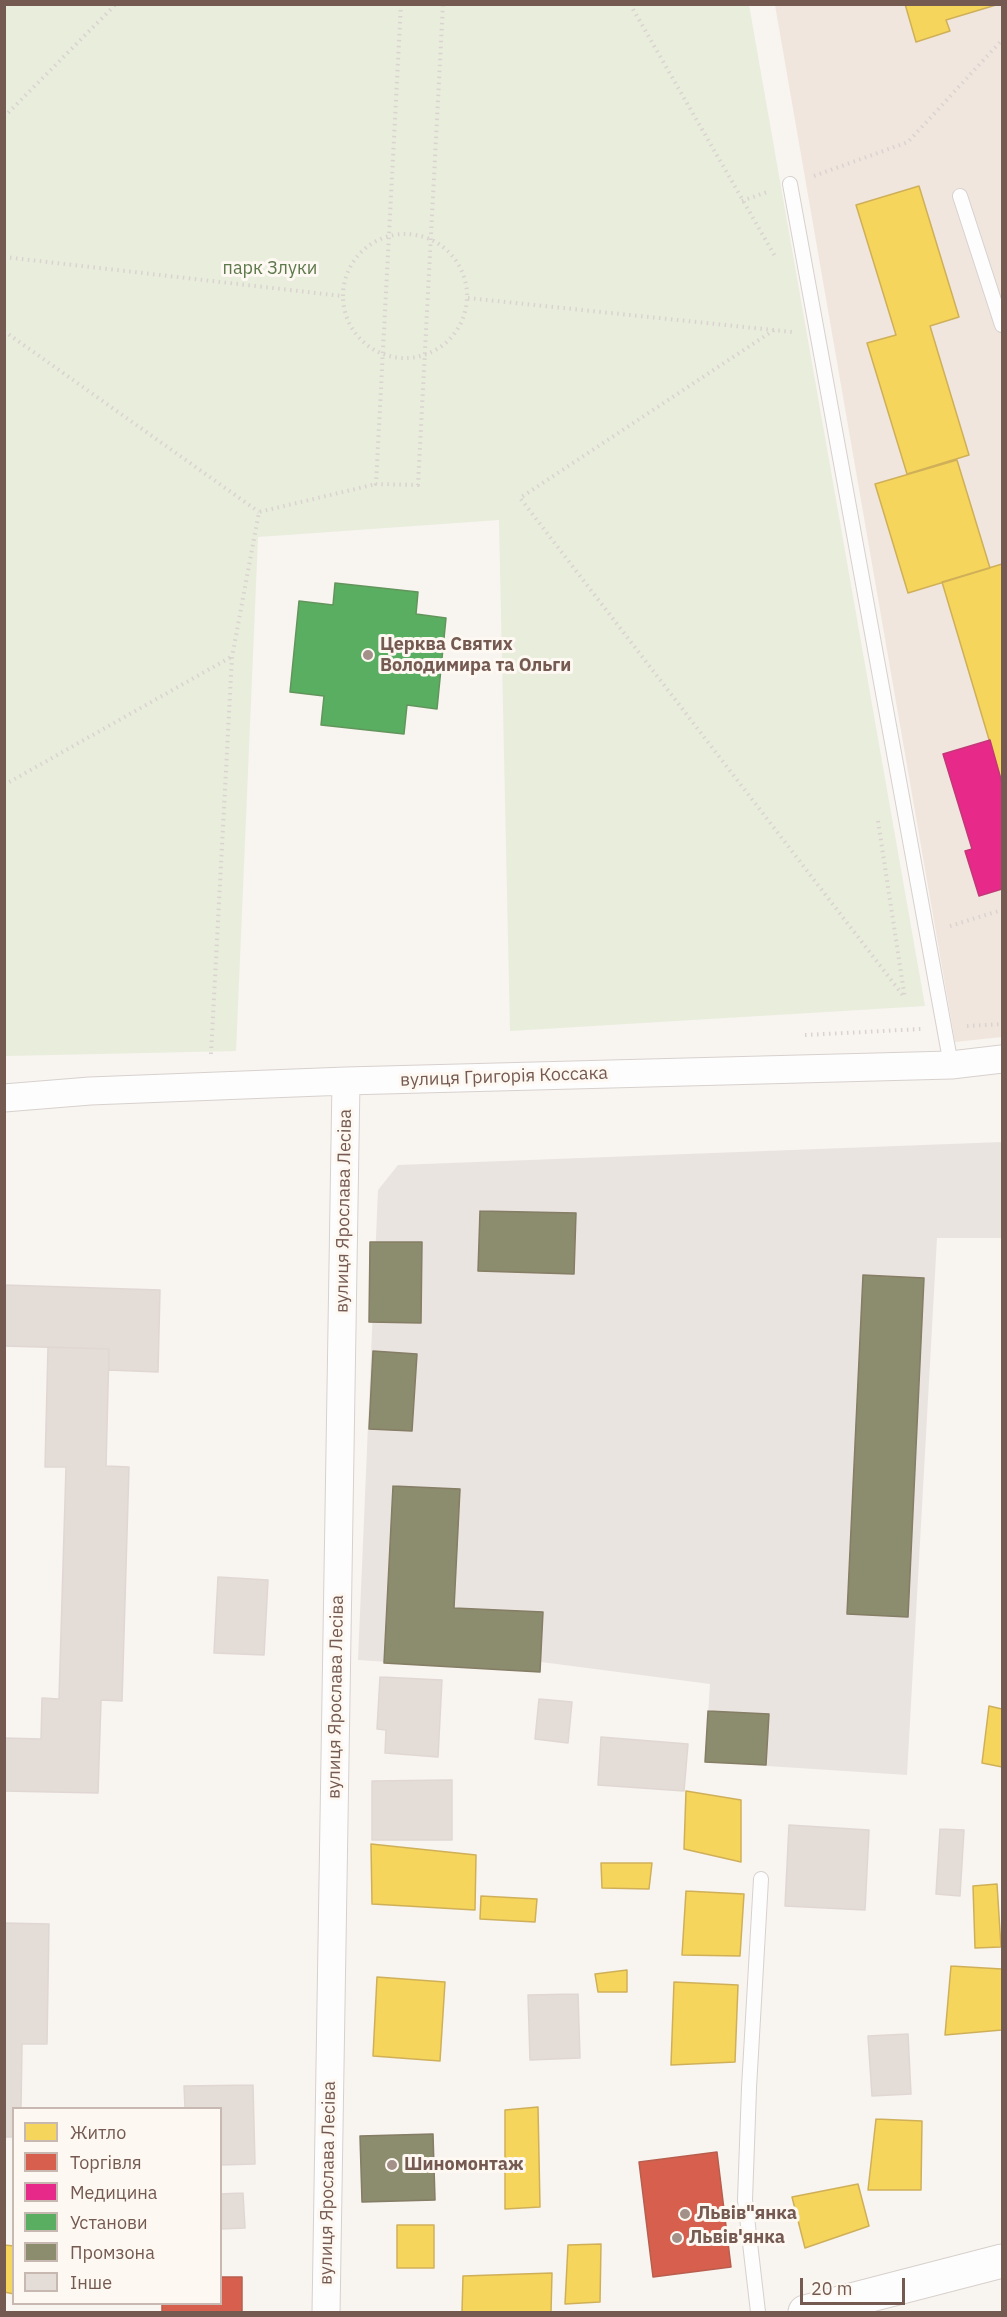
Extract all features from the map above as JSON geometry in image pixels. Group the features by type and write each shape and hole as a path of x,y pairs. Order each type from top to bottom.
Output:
{"main road":[{"path":"805,2313 847,2308 1002,2261"}],"street":[{"name":"вулиця Григорія Коссака","path":"4,1098 90,1091 346,1081 951,1065 1002,1059"},
{"name":"вулиця Ярослава Лесіва","path":"326,2313 346,1081"}],"lane":[{"path":"790,184 951,1065"},
{"path":"960,196 1002,325"},
{"path":"758,2313 745,2200 761,1879"}],"path":[{"path":"4,117 116,4"},
{"path":"376,484 401,4"},
{"path":"4,331 259,512 376,484 418,485 443,4"},
{"path":"630,4 742,201 908,142 1002,40"},
{"path":"406,233 430,239 444,246 457,260 465,279 468,298 464,317 455,334 441,348 424,355 404,358 383,354 368,346 354,332 345,315 342,296 345,276 355,258 369,244 389,236 406,233"},
{"path":"4,257 342,296"},
{"path":"468,298 794,332"},
{"path":"774,330 520,498 906,999"},
{"path":"211,1066 232,657 259,512"},
{"path":"4,785 232,657"},
{"path":"927,934 1002,910"}],"shaded area":[{"path":"775,5 1002,5 1002,1037 955,1042"},
{"path":"1002,1142 1002,1238 937,1238 907,1775 705,1762 710,1684 541,1662 540,1672 358,1660 378,1190 398,1165"}],"green space":[{"name":"парк Злуки","path":"4,5 749,5 925,1006 510,1031 499,520 258,537 236,1051 5,1056"}],"building: Житло":[{"path":"905,4 996,5 946,20 950,31 916,42"},
{"path":"919,186 959,317 930,326 969,455 907,474 867,343 896,335 856,205"},
{"path":"957,460 990,568 908,593 875,484"},
{"path":"1002,564 1002,783 942,582"},
{"path":"989,1706 1002,1709 1002,1767 982,1763"},
{"path":"686,1791 741,1800 741,1862 684,1849"},
{"path":"371,1844 476,1855 475,1910 372,1904"},
{"path":"601,1863 652,1863 649,1889 602,1888"},
{"path":"997,1884 1001,1947 975,1948 973,1886"},
{"path":"686,1891 744,1894 740,1956 682,1955"},
{"path":"481,1896 537,1899 535,1922 480,1919"},
{"path":"951,1966 1002,1969 1002,2030 945,2035"},
{"path":"627,1970 627,1992 598,1992 595,1974"},
{"path":"377,1977 445,1982 440,2061 373,2056"},
{"path":"674,1982 738,1985 735,2062 671,2065"},
{"path":"538,2107 540,2207 505,2209 505,2110"},
{"path":"876,2119 922,2121 921,2190 868,2190"},
{"path":"858,2184 869,2226 805,2248 792,2197"},
{"path":"397,2225 434,2225 434,2268 397,2268"},
{"path":"601,2244 600,2302 565,2304 568,2245"},
{"path":"4,2245 12,2246 12,2294 4,2292"},
{"path":"552,2273 551,2312 462,2312 463,2276"}],"building: Торгівля":[{"name":"Львів\"янка","path":"717,2152 731,2267 653,2277 639,2162"},
{"path":"222,2277 242,2277 242,2312 162,2312 162,2305 222,2305"}],"building: Медицина":[{"path":"990,740 1002,783 1002,889 979,896 965,851 972,849 943,754"}],"building: Установи":[{"name":"Церква Святих Володимира та Ольги","path":"335,583 418,592 416,614 446,618 437,709 407,705 404,734 321,725 324,696 290,692 299,601 333,605"}],"building: Промзона":[{"path":"480,1211 576,1213 574,1274 478,1271"},
{"path":"370,1242 422,1242 421,1323 369,1322"},
{"path":"863,1275 924,1278 908,1617 847,1614"},
{"path":"373,1351 417,1354 412,1431 369,1429"},
{"path":"393,1486 460,1489 454,1608 543,1612 540,1672 384,1663"},
{"path":"708,1711 769,1714 766,1765 705,1762"},
{"path":"433,2134 435,2200 362,2202 360,2136"}],"building: Інше":[{"path":"4,1285 160,1290 158,1372 109,1370 109,1349 4,1346"},
{"path":"48,1347 109,1349 106,1466 129,1467 122,1701 101,1700 98,1793 4,1791 4,1738 41,1739 42,1698 59,1699 66,1467 45,1467"},
{"path":"218,1577 268,1580 264,1655 214,1653"},
{"path":"380,1677 442,1680 438,1757 385,1753 386,1730 377,1729"},
{"path":"539,1699 572,1702 568,1743 535,1739"},
{"path":"601,1737 688,1744 684,1791 598,1785"},
{"path":"452,1780 452,1840 372,1840 372,1781"},
{"path":"789,1825 869,1830 865,1910 785,1906"},
{"path":"940,1829 964,1830 960,1896 936,1894"},
{"path":"4,1923 49,1924 47,2044 22,2044 21,2107 12,2107 12,2137 4,2137"},
{"path":"578,1994 580,2058 530,2060 528,1995"},
{"path":"908,2034 911,2094 872,2096 868,2036"},
{"path":"253,2085 255,2164 222,2165 222,2107 185,2107 184,2086"},
{"path":"243,2193 245,2228 222,2229 222,2194"}],"place":[{"name":"Церква Святих Володимира та Ольги","path":"368,655"},
{"name":"Шиномонтаж","path":"392,2165"},
{"name":"Львів\"янка","path":"685,2214"},
{"name":"Львів'янка","path":"677,2238"}]}
